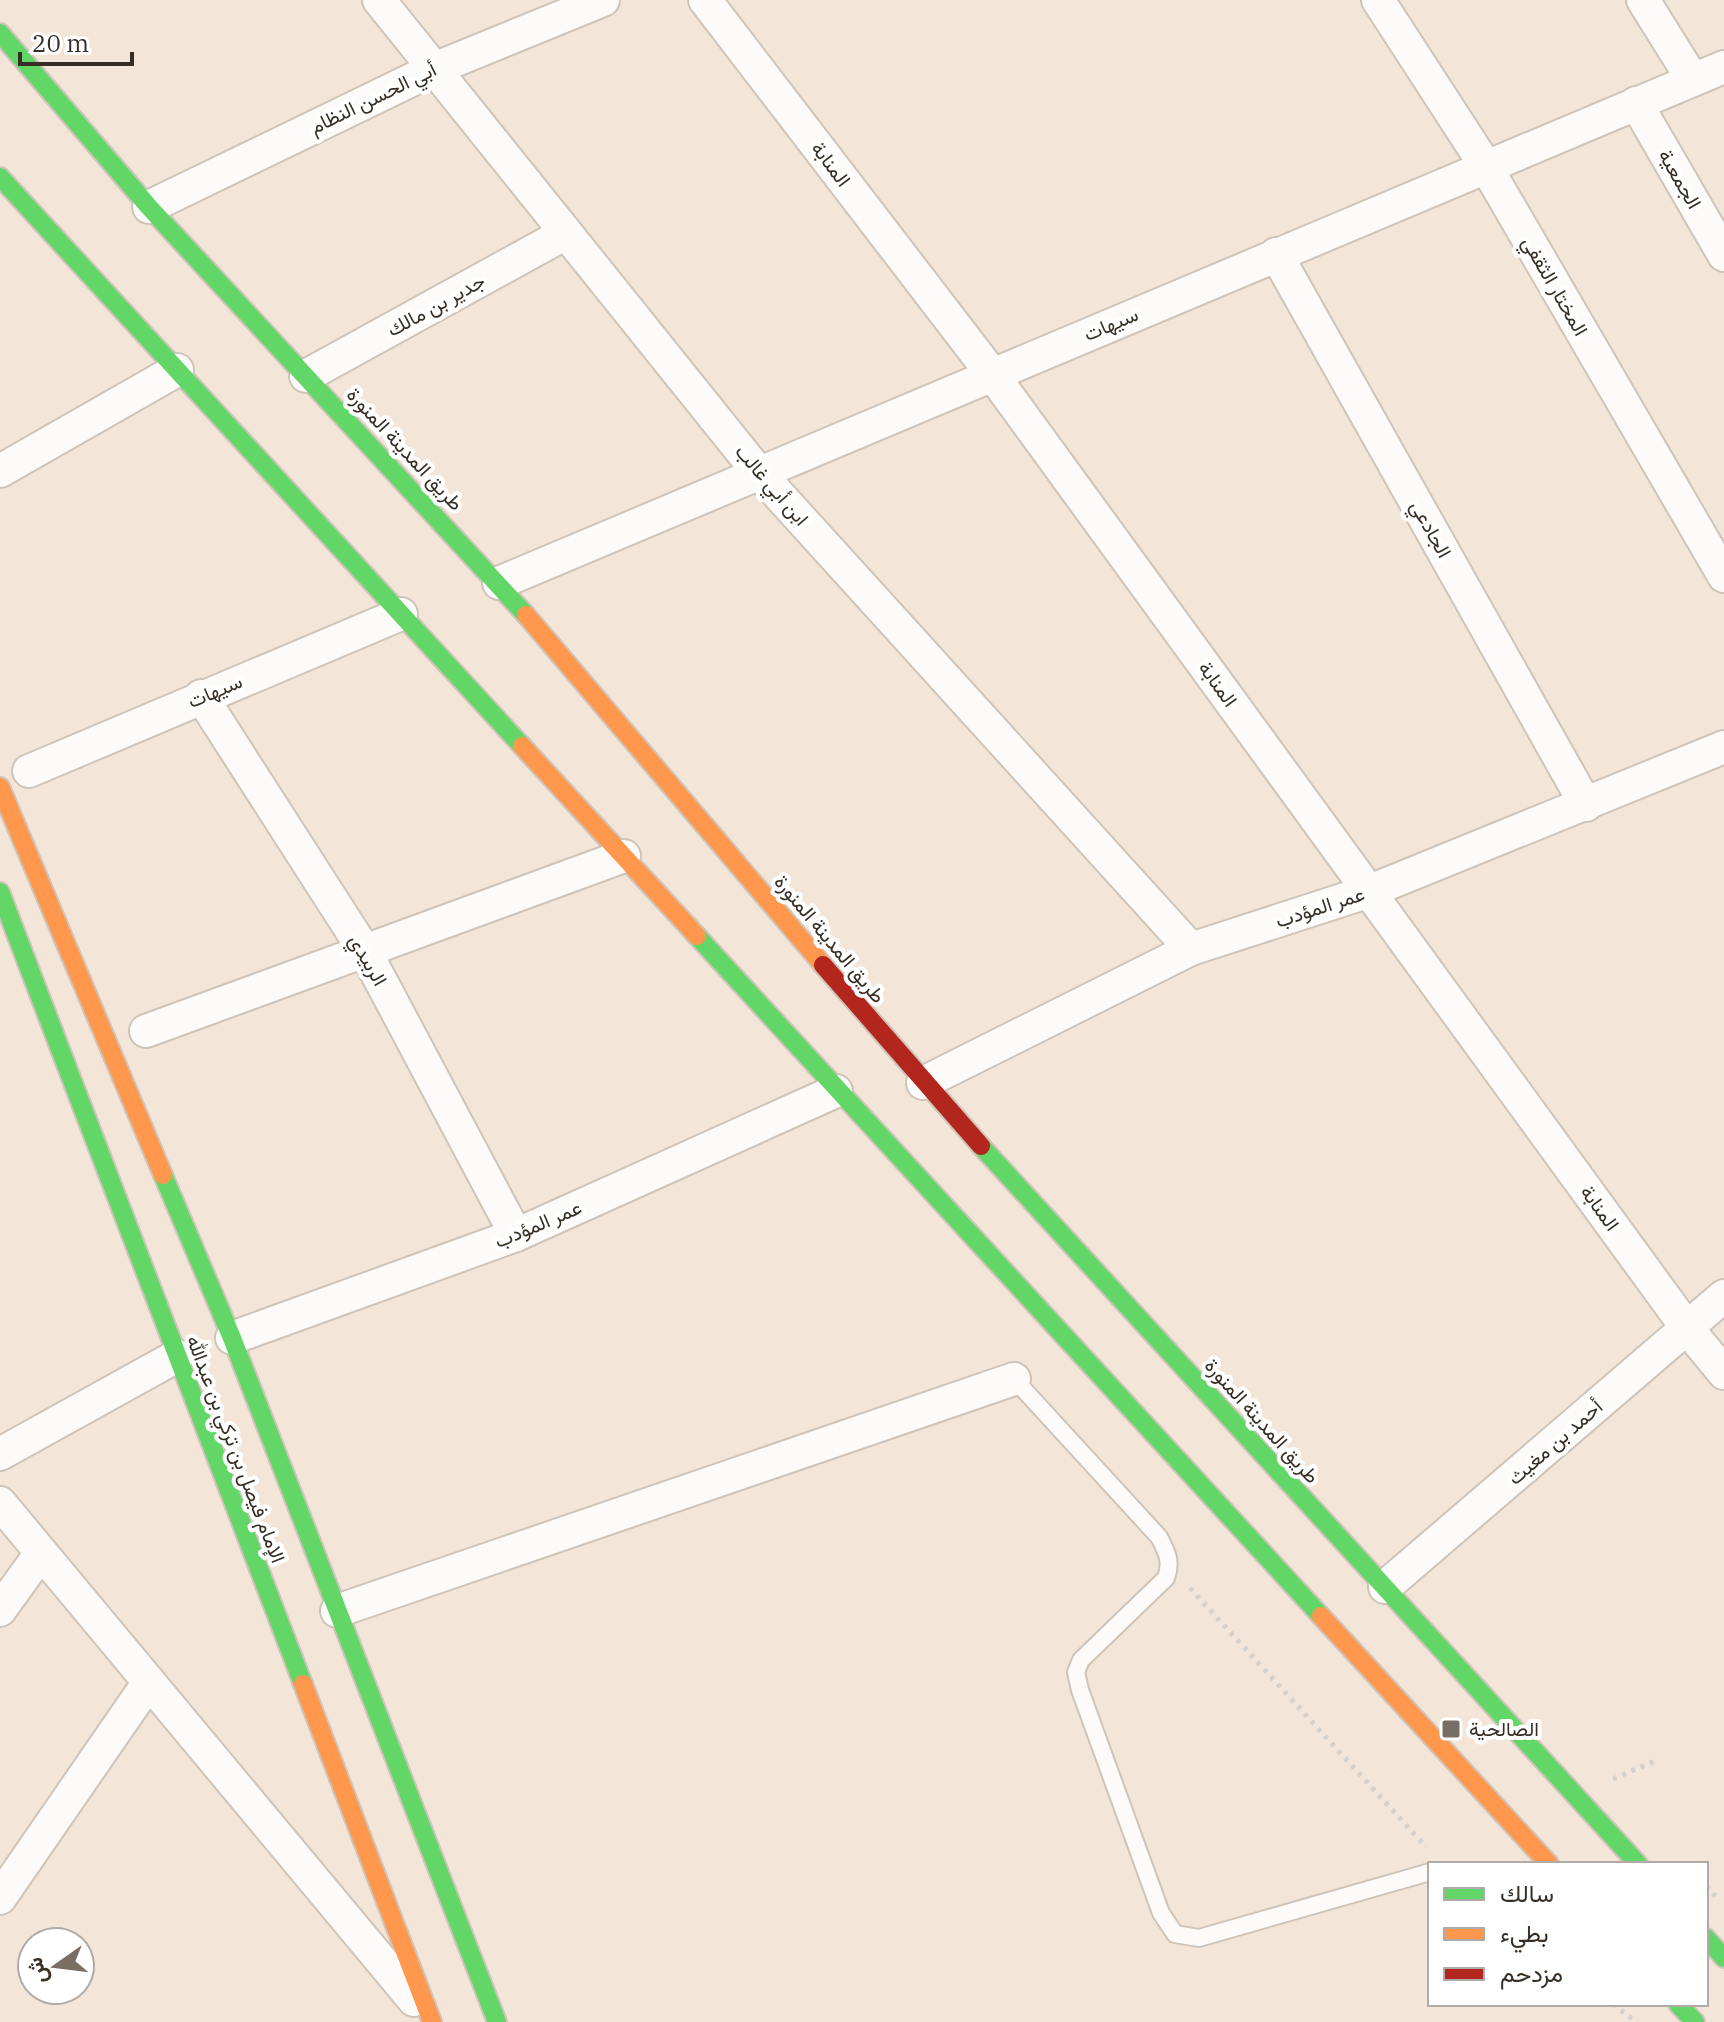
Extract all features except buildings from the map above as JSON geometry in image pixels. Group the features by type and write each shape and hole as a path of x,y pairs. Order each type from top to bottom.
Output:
{"main road":[{"name":"طريق المدينة المنورة","path":"0,33 149,207 499,583 923,1083 1636,1862"},
{"path":"0,177 7,190 177,370 1547,1862"},
{"name":"الإمام فيصل بن تركي بن عبدالله","path":"0,787 232,1338 497,2022"},
{"name":"الإمام فيصل بن تركي بن عبدالله","path":"0,892 432,2022"},
{"path":"1708,1940 1724,1958"},
{"path":"1680,2006 1695,2022"}],"street":[{"name":"ابن أبي غالب","path":"379,0 759,473 1191,949"},
{"name":"أبي الحسن النظام","path":"149,207 434,69 603,0"},
{"name":"المنابة","path":"705,0 992,374 1687,1328 1724,1373"},
{"name":"المختار الثقفي","path":"1378,0 1485,165 1724,576"},
{"path":"1643,0 1693,80"},
{"name":"سيهات","path":"499,583 1485,165 1724,67"},
{"name":"الجمعية","path":"1636,103 1724,255"},
{"name":"جدير بن مالك","path":"306,376 566,233"},
{"name":"الجادعي","path":"1276,254 1586,805"},
{"path":"0,471 177,370"},
{"name":"سيهات","path":"29,771 401,614"},
{"name":"الربيدي","path":"201,696 366,953 516,1235"},
{"name":"عمر المؤدب","path":"923,1083 1191,949 1370,891 1724,747"},
{"path":"146,1031 624,856"},
{"name":"عمر المؤدب","path":"232,1338 516,1235 836,1091"},
{"name":"أحمد بن مغيث","path":"1385,1587 1724,1296"},
{"path":"0,1454 177,1356"},
{"path":"337,1611 1014,1379"},
{"path":"0,1503 432,2022"},
{"path":"0,1610 41,1553"},
{"path":"0,1898 149,1682"}],"lane":[{"path":"1014,1379 1159,1537 1170,1567 1166,1578 1081,1660 1076,1672 1161,1913 1175,1934 1199,1938 1428,1873"}],"path":[{"path":"1170,1567 1430,1853"},
{"path":"1616,2006 1636,2022"}],"traffic: fast":[{"path":"0,33 149,207 526,615"},
{"path":"0,177 522,746"},
{"path":"0,892 303,1684"},
{"path":"697,936 1321,1616"},
{"path":"981,1146 1636,1862"},
{"path":"163,1175 232,1338 497,2022"},
{"path":"1708,1940 1724,1958"},
{"path":"1680,2006 1695,2022"}],"traffic: slow":[{"path":"526,615 823,965"},
{"path":"522,746 697,936"},
{"path":"0,787 163,1175"},
{"path":"1321,1616 1547,1862"},
{"path":"303,1684 432,2022"}],"traffic: jam":[{"path":"823,965 981,1146"}],"place":[{"name":"الصالحية","path":"1451,1729"}]}
